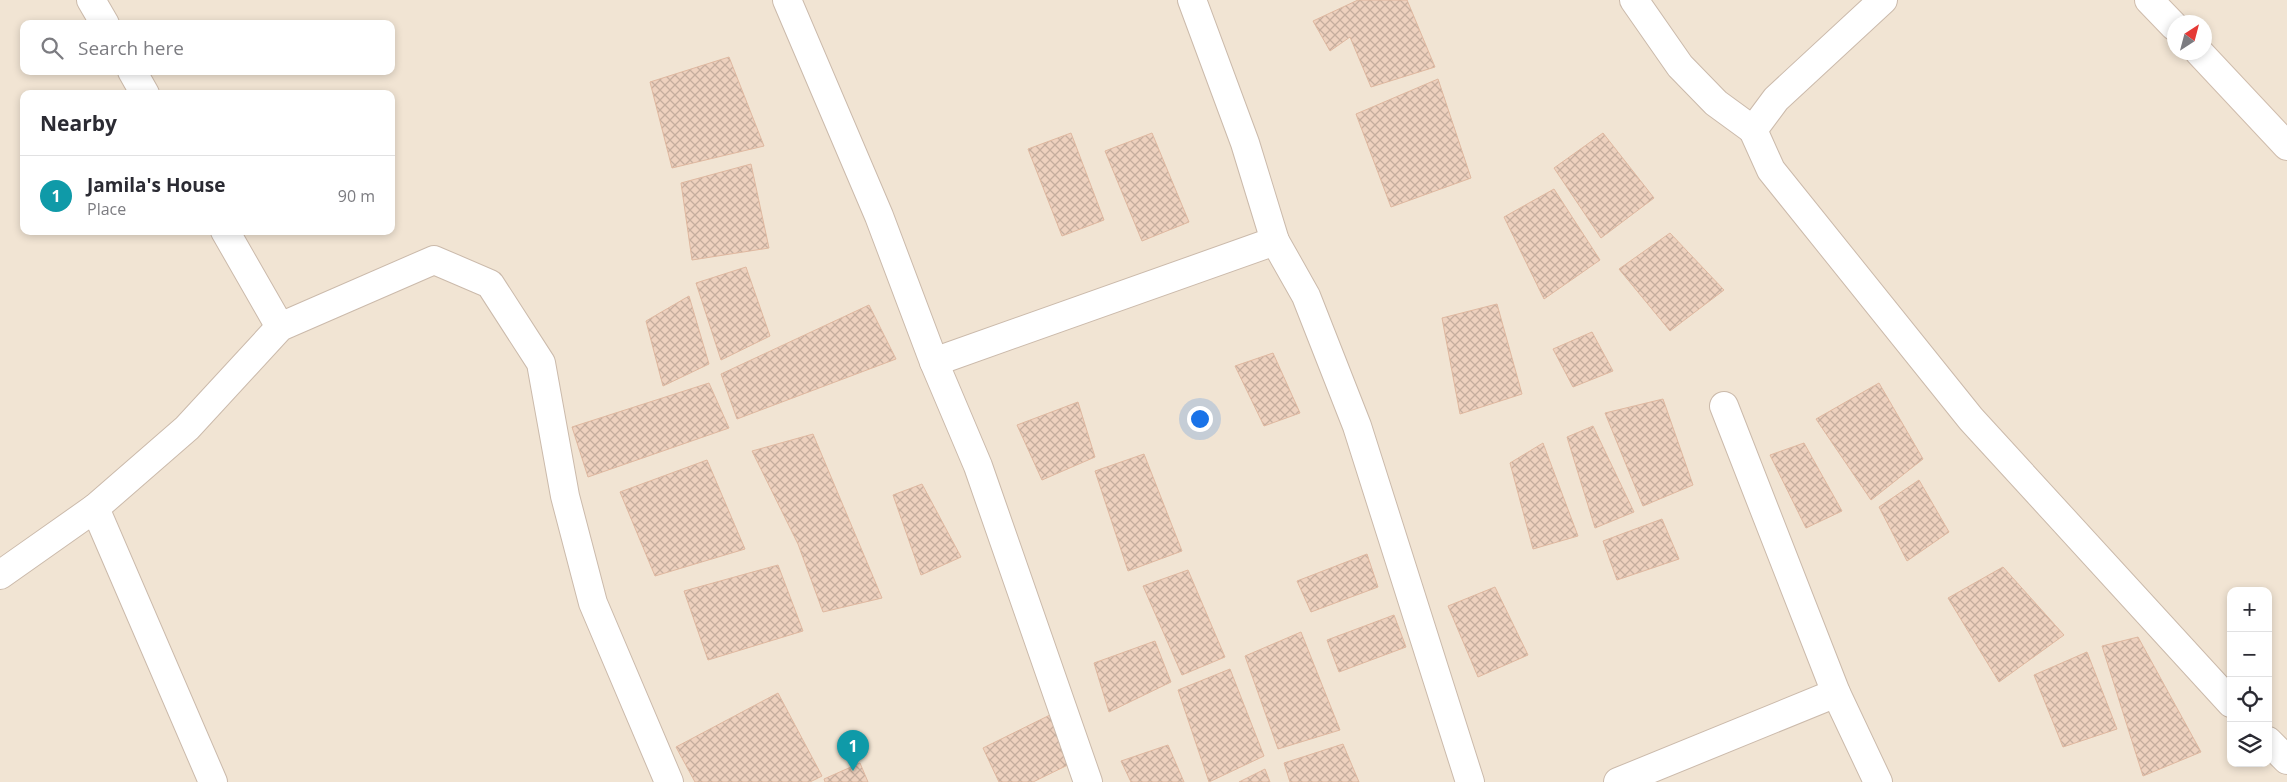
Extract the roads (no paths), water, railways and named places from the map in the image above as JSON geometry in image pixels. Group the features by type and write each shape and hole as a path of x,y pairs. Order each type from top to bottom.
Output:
{"street":[{"path":"91,0 103,20"},
{"path":"787,0 879,216 934,362 978,466 1088,782"},
{"path":"1192,0 1245,144 1275,241 1306,296 1356,426 1470,782"},
{"path":"1634,0 1680,66 1716,103 1753,130 1771,170 1971,419 2227,699"},
{"path":"1753,130 1776,98 1883,0"},
{"path":"2149,0 2167,19"},
{"path":"2206,60 2287,146"},
{"path":"134,75 143,90"},
{"path":"227,235 280,327"},
{"path":"934,362 1275,241"},
{"path":"0,575 95,508 187,428 280,327 434,260 490,284 541,363 565,496 594,603 669,782"},
{"path":"1724,406 1836,693 1878,782"},
{"path":"95,508 213,782"},
{"path":"1618,782 1836,693"},
{"path":"2272,745 2287,760"}],"place":[{"name":"Jamila's House","path":"853,771"}]}
